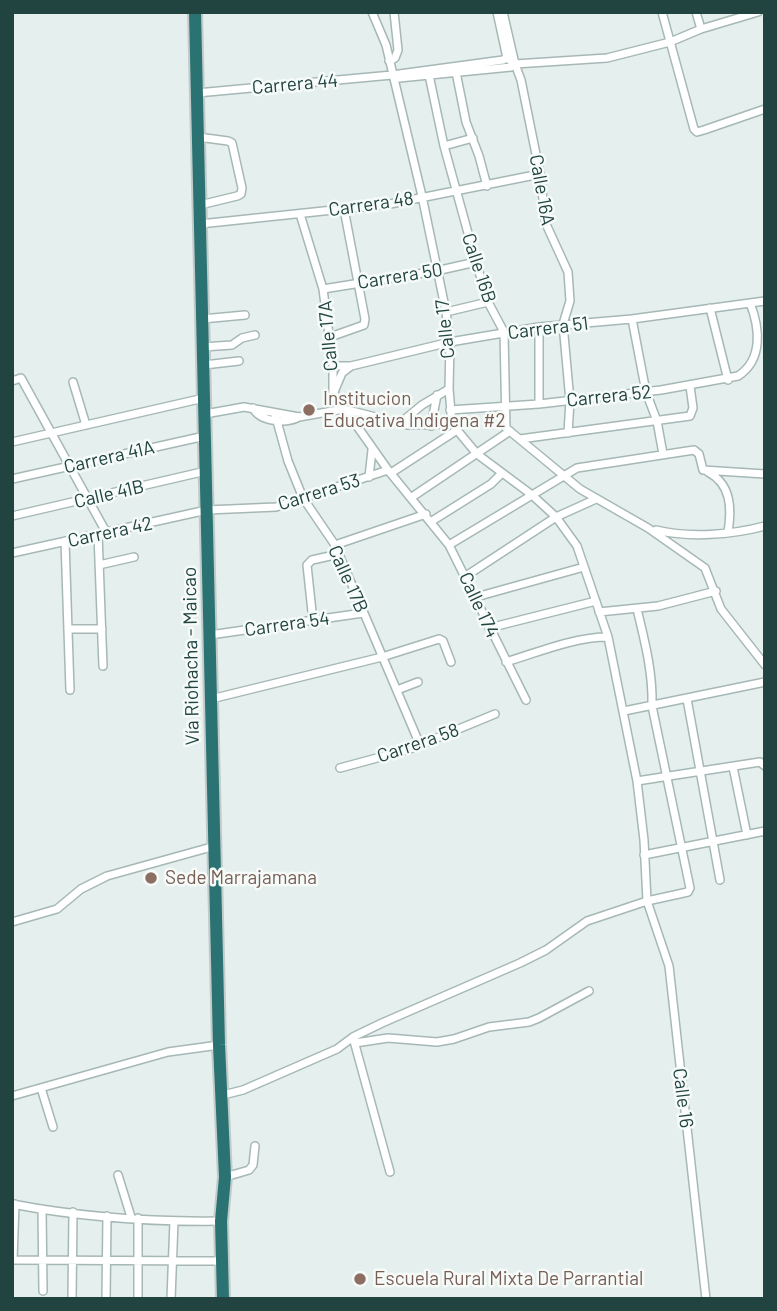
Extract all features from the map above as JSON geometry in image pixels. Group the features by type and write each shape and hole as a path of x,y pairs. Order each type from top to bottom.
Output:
{"highway":[{"name":"Vía Riohacha - Maicao","path":"195,12 219,1045 225,1177 221,1221 223,1299"}],"street":[{"name":"Calle 17","path":"372,12 389,61 422,196 446,312 450,342 450,410 454,427"},
{"path":"389,61 395,58 398,50 394,12"},
{"path":"497,12 507,58 515,64"},
{"path":"503,12 515,64"},
{"path":"662,12 691,123 697,132 765,109"},
{"path":"696,12 701,29"},
{"name":"Carrera 44","path":"392,75 399,78 511,67 515,64 607,58 670,42 739,15 758,12"},
{"name":"Carrera 44","path":"197,93 392,75 507,58"},
{"name":"Calle 16A","path":"515,64 540,174 545,224 568,272 570,302 563,324"},
{"path":"456,72 466,122 487,186"},
{"name":"Calle 16B","path":"429,75 444,146 476,262 488,302 504,332 508,430"},
{"path":"198,137 232,143 242,188 241,194 237,196 200,205"},
{"path":"444,146 473,138"},
{"name":"Carrera 48","path":"200,224 390,204 540,174"},
{"path":"330,337 364,326 365,319 344,209"},
{"name":"Calle 17A","path":"300,214 323,289 330,337 333,392 372,448 426,514"},
{"name":"Carrera 50","path":"323,289 476,262"},
{"name":"Carrera 51","path":"332,366 351,366 504,332 632,319 765,301"},
{"path":"446,312 488,302"},
{"path":"710,308 728,380 746,371 756,355 758,336 750,303"},
{"path":"202,319 245,315"},
{"path":"632,319 646,392 657,421 663,454"},
{"path":"563,324 570,401 568,433"},
{"path":"538,404 539,327"},
{"path":"203,347 232,345 242,338 255,335"},
{"path":"204,365 239,361"},
{"path":"333,392 342,373 351,366"},
{"path":"12,381 21,378 87,499 102,533 99,565 103,666"},
{"name":"Carrera 52","path":"450,410 570,401 728,380"},
{"path":"74,382 86,425"},
{"path":"520,439 690,416 693,408 690,386"},
{"path":"399,424 413,411 449,389"},
{"path":"431,426 438,395"},
{"path":"12,442 204,398"},
{"path":"205,414 238,407 253,408 259,415 276,417 287,422 299,417 344,409 399,424 454,427 477,454 532,495 555,517 576,546 608,637 559,645 506,662"},
{"name":"Calle 17B","path":"276,417 288,461 303,498 335,545 420,745"},
{"path":"361,433 373,418"},
{"name":"Carrera 53","path":"207,510 275,507 390,471 454,427"},
{"path":"412,497 508,430 596,499 648,528 705,568 721,609 765,665"},
{"name":"Carrera 41A","path":"12,479 205,436"},
{"path":"369,477 372,448"},
{"path":"449,545 576,468 694,450 699,454 704,470 724,484 730,509 728,532"},
{"path":"704,470 765,474"},
{"name":"Calle 41B","path":"12,516 206,471"},
{"path":"432,522 491,484 502,473"},
{"path":"466,576 555,517 596,499"},
{"name":"Carrera 42","path":"12,553 207,510"},
{"path":"335,545 426,514"},
{"name":"Calle 174","path":"426,514 449,545 466,576 526,700"},
{"path":"648,528 689,535 746,531 765,526"},
{"path":"65,541 70,690"},
{"path":"313,621 307,565 312,560 339,554"},
{"path":"99,565 134,556"},
{"path":"475,597 584,567"},
{"path":"600,612 658,606 716,591"},
{"path":"489,628 596,601"},
{"path":"223,1095 243,1090 326,1054 520,963 546,950 587,921 647,901 688,892 691,888 652,706 650,663 637,609"},
{"name":"Carrera 54","path":"210,635 363,613"},
{"path":"68,629 102,629"},
{"name":"Calle 16","path":"608,637 637,781 644,839 647,901 669,966 706,1299"},
{"path":"211,699 382,657 439,639 443,641 451,662"},
{"path":"397,690 418,682"},
{"path":"624,711 765,682"},
{"path":"687,699 720,880"},
{"name":"Carrera 58","path":"340,768 420,745 495,714"},
{"path":"637,781 760,762 765,766"},
{"path":"733,767 747,835"},
{"path":"644,855 765,831"},
{"path":"12,922 57,909 81,889 107,876 215,845"},
{"path":"354,1040 454,1040 489,1027 529,1022 589,991"},
{"path":"354,1040 390,1172"},
{"path":"12,1096 168,1052 219,1045"},
{"path":"41,1088 53,1127"},
{"path":"225,1177 249,1170 253,1165 255,1146"},
{"path":"118,1175 135,1218 138,1299"},
{"path":"221,1221 107,1216 14,1204 12,1260 222,1261"},
{"path":"42,1209 43,1291"},
{"path":"72,1299 73,1212"},
{"path":"106,1299 107,1216"},
{"path":"171,1299 174,1221"}],"place":[{"name":"Institucion Educativa Indigena #2","path":"309,410"},
{"name":"Sede Marrajamana","path":"151,878"},
{"name":"Escuela Rural Mixta De Parrantial","path":"360,1279"}]}
